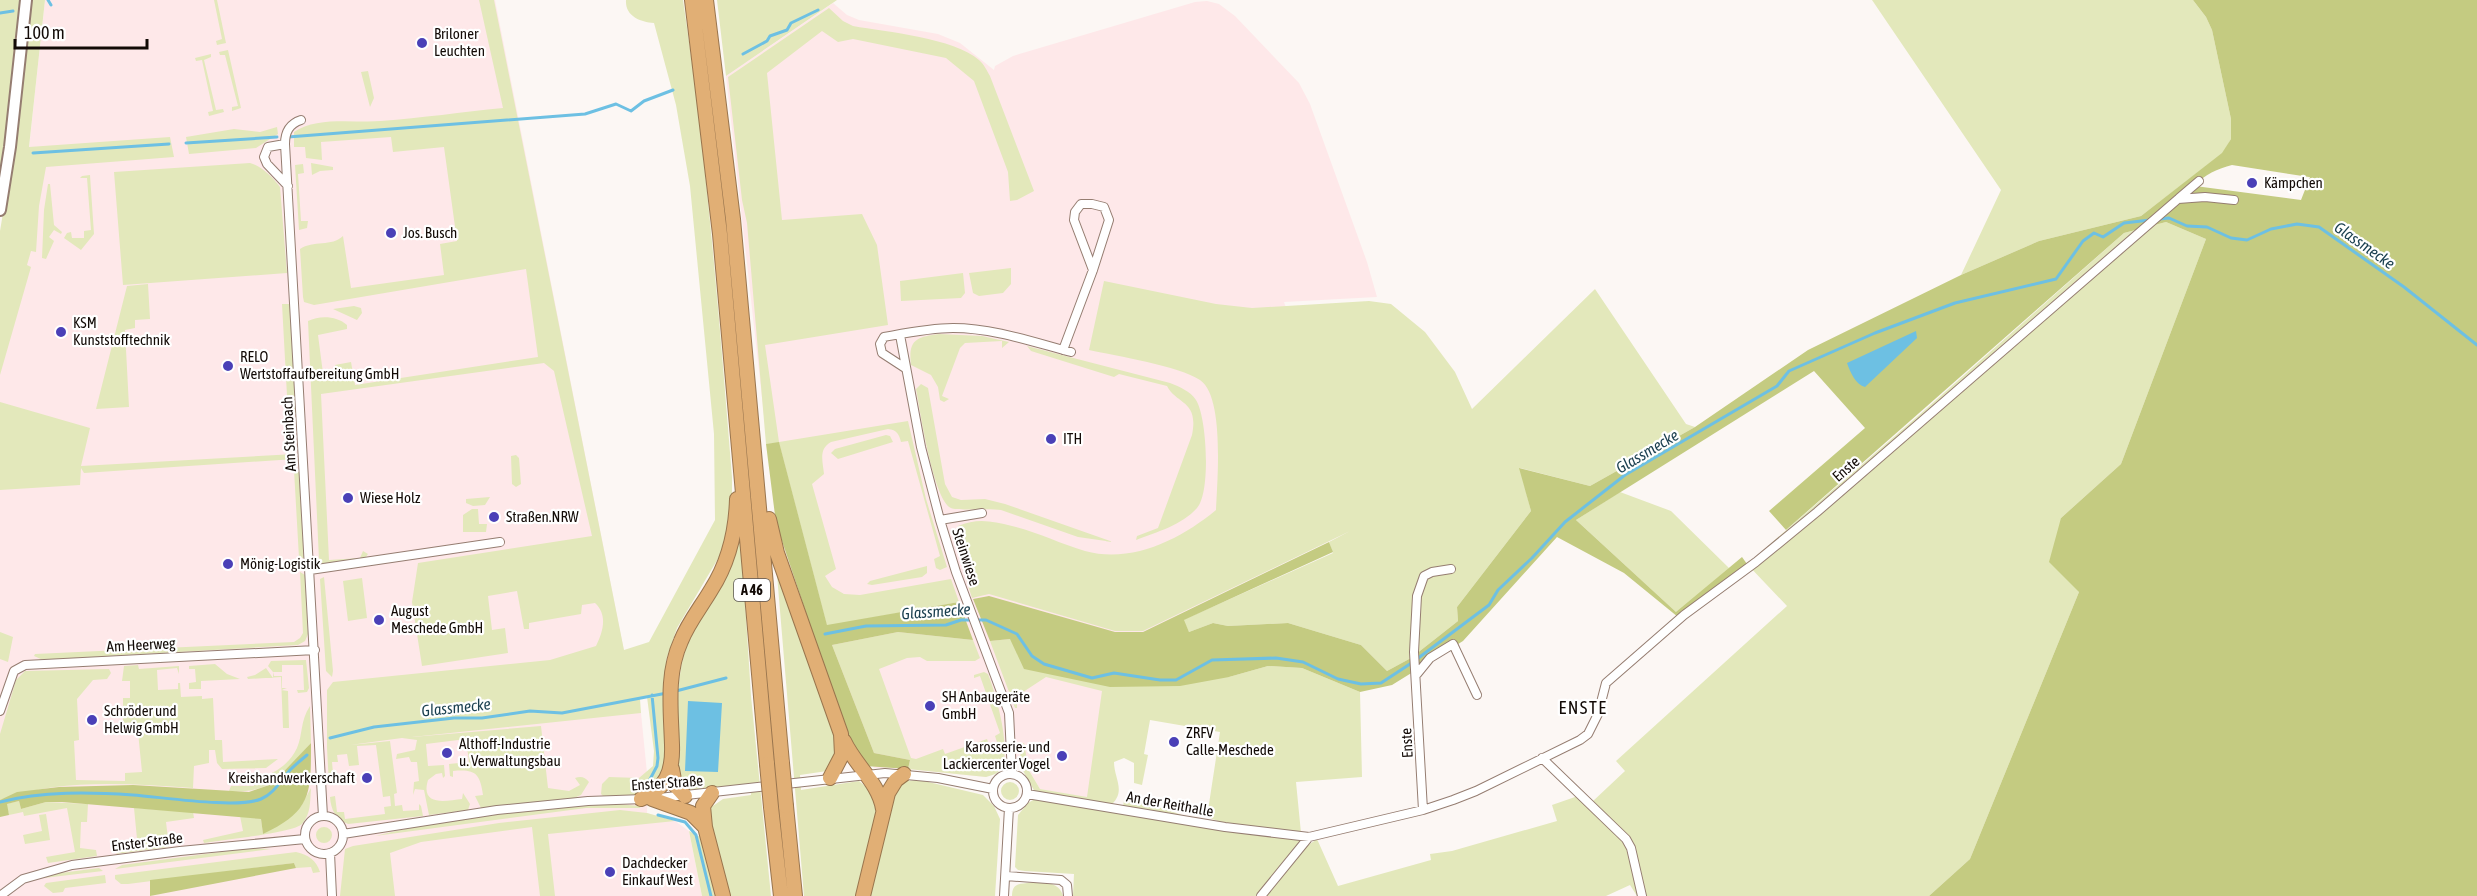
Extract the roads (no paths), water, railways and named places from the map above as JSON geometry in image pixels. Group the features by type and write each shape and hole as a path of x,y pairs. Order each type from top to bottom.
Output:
{"highway":[{"name":"A 46","path":"706,1 733,219 753,417 795,896"},
{"name":"A 46","path":"692,2 720,234 767,764 781,896"},
{"path":"685,796 675,785 672,767 670,704 673,664 680,642 721,574 733,541 737,512 737,416"},
{"path":"753,417 777,553 841,734 850,754 880,797 883,814"},
{"path":"830,778 842,755 841,734"},
{"path":"646,799 667,779 672,767"},
{"path":"863,896 891,788 904,774"},
{"path":"712,794 704,806 705,827 723,896"},
{"path":"646,799 691,813 705,827"}],"main road":[{"path":"0,210 10,147 26,0"}],"street":[{"path":"288,188 267,164 264,156 268,147 285,144 286,132 295,122 301,120"},
{"name":"Am Steinbach","path":"285,144 323,816"},
{"name":"Enste","path":"1309,837 1423,810 1476,791 1588,734 1599,714 1606,683 1684,615 1756,562 1817,512 2199,181"},
{"path":"2178,199 2205,197 2234,200"},
{"path":"905,368 886,357 879,349 884,338 931,329 967,328 997,333 1067,351 1093,270 1109,220 1104,207 1082,204 1075,212 1074,220 1093,270"},
{"name":"Steinwiese","path":"900,335 921,447 940,520 970,612 1009,713 1011,774"},
{"name":"Steinwiese","path":"940,520 982,513"},
{"path":"310,570 500,542"},
{"name":"Enste","path":"1423,810 1414,652 1415,615 1420,584 1427,574 1451,569"},
{"path":"1416,670 1453,644 1478,695"},
{"name":"Am Heerweg","path":"0,711 14,671 25,665 315,650"},
{"path":"1542,758 1626,839 1631,848 1642,896"},
{"name":"Enster Straße","path":"343,834 497,810 588,801 712,794 865,774 904,774 993,789"},
{"path":"1011,774 1024,782 1027,794 1019,805 1009,808 996,800 993,789 999,778 1011,774"},
{"name":"An der Reithalle","path":"1027,794 1226,827 1309,837"},
{"path":"1004,896 1009,808"},
{"path":"323,816 334,819 342,828 343,834 338,848 330,853 315,851 305,838 309,823 323,816"},
{"path":"1261,896 1309,837"},
{"name":"Enster Straße","path":"0,896 32,876 72,865 305,838"},
{"path":"330,853 332,896"},
{"path":"1005,876 1061,880 1067,885 1068,896"}],"water":[{"path":"1916,331 1917,338 1865,387 1856,381 1847,363"},
{"path":"688,701 722,703 718,772 685,771"}],"waterway":[{"path":"48,0 51,5"},
{"path":"743,54 767,41 770,36 787,30 791,23 818,10"},
{"path":"0,13 13,11"},
{"path":"288,137 585,114 616,104 631,111 644,101 673,90"},
{"path":"186,143 277,137"},
{"path":"33,153 169,144"},
{"name":"Glassmecke","path":"2159,219 2169,218 2187,226 2207,227 2231,238 2247,240 2271,229 2297,224 2319,227 2404,287 2477,345"},
{"name":"Glassmecke","path":"825,634 866,626 946,625 961,620 986,620 1017,634 1032,656 1044,664 1092,678 1114,673 1176,680 1212,660 1276,658 1303,662 1338,679 1361,684 1381,683 1489,605 1498,590 1565,522 1625,475 1777,386 1789,371 1875,333 1955,303 2056,279 2083,241 2094,233 2103,237 2124,223 2150,220"},
{"name":"Glassmecke","path":"676,691 726,678"},
{"name":"Glassmecke","path":"330,738 374,727 454,718 482,718 530,711 562,713 667,693"},
{"path":"648,783 657,766 658,758 652,695"},
{"name":"Glassmecke","path":"0,802 49,794 83,793 133,795 199,802 250,802 270,793 307,755"},
{"path":"658,815 685,822 696,835 711,896"}],"place":[{"name":"Briloner Leuchten","path":"422,43"},
{"name":"Kämpchen","path":"2252,183"},
{"name":"Jos. Busch","path":"391,233"},
{"name":"KSM Kunststofftechnik","path":"61,332"},
{"name":"RELO Wertstoffaufbereitung GmbH","path":"228,366"},
{"name":"ITH","path":"1051,439"},
{"name":"Wiese Holz","path":"348,498"},
{"name":"Straßen.NRW","path":"494,517"},
{"name":"Mönig-Logistik","path":"228,564"},
{"name":"August Meschede GmbH","path":"379,620"},
{"name":"SH Anbaugeräte GmbH","path":"930,706"},
{"name":"Schröder und Helwig GmbH","path":"92,720"},
{"name":"ZRFV Calle-Meschede","path":"1174,742"},
{"name":"Althoff-Industrie u. Verwaltungsbau","path":"447,753"},
{"name":"Karosserie- und Lackiercenter Vogel","path":"1062,756"},
{"name":"Kreishandwerkerschaft","path":"367,778"},
{"name":"Dachdecker Einkauf West","path":"610,872"}],"district":[{"name":"ENSTE","path":"1583,708"}]}
